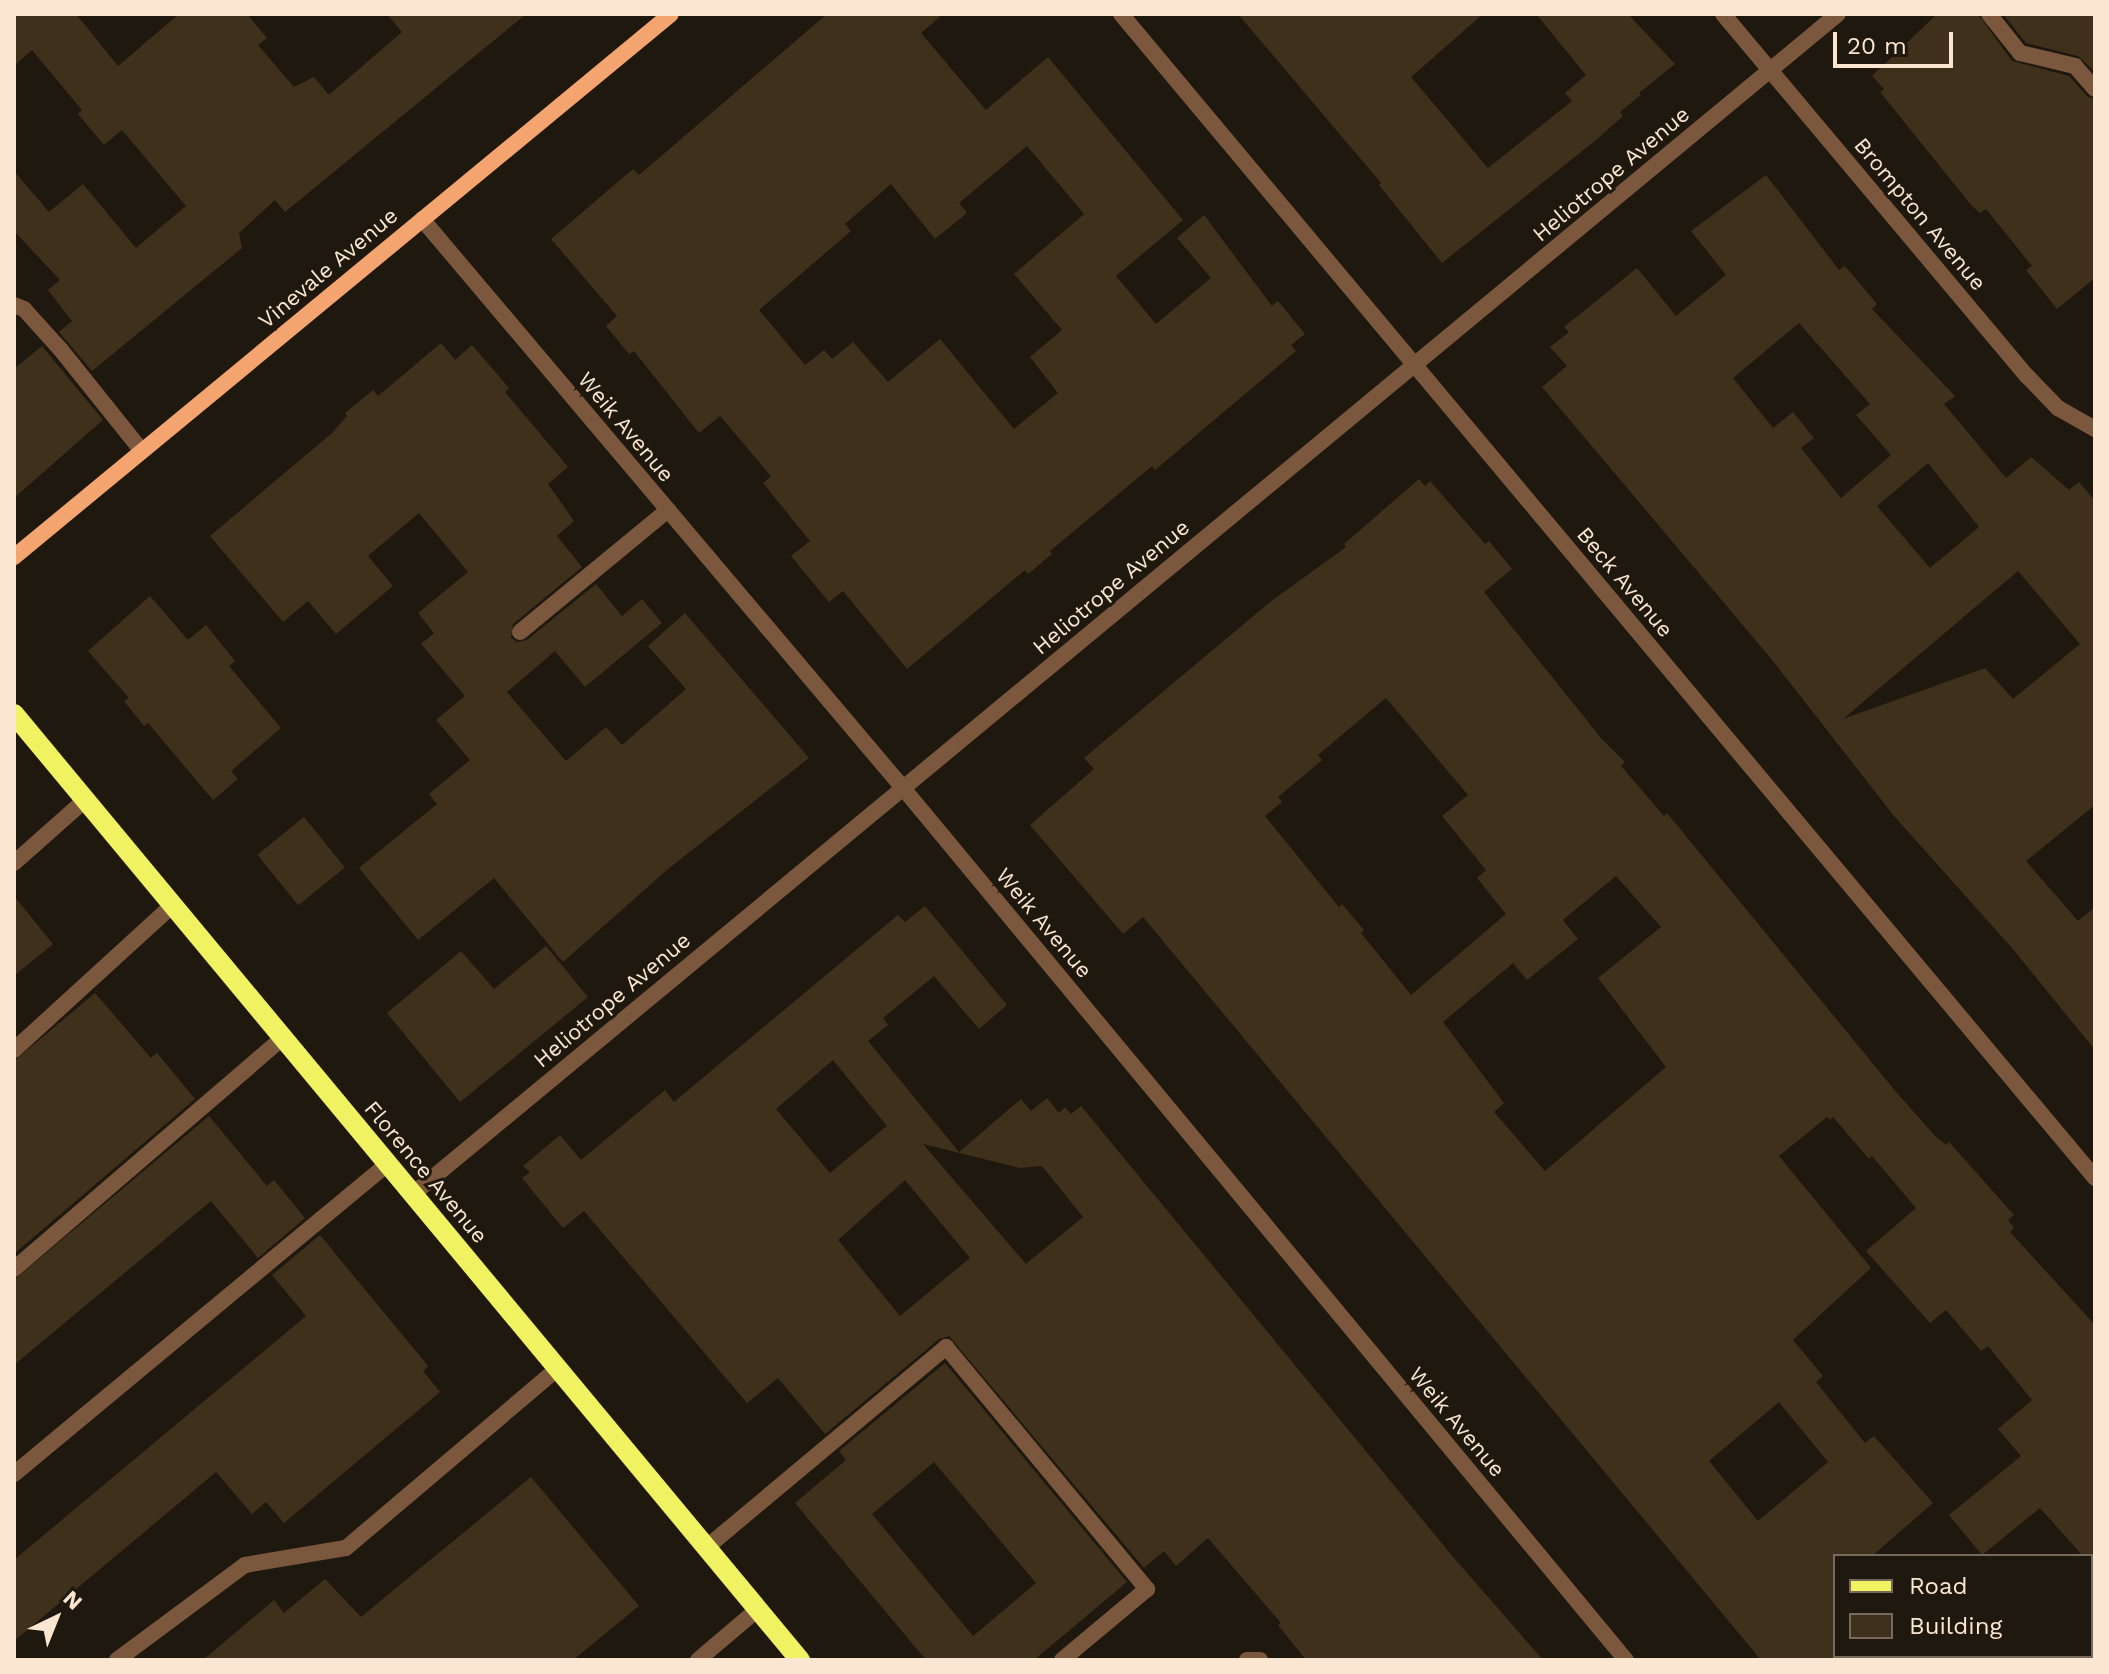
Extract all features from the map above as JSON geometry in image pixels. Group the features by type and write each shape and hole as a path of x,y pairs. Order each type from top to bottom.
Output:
{"main road":[{"name":"Florence Avenue","path":"14,714 800,1660"}],"street":[{"name":"Vinevale Avenue","path":"14,557 671,14"},
{"name":"Beck Avenue","path":"1121,14 2095,1178"},
{"name":"Brompton Avenue","path":"1723,14 2027,376 2058,408 2095,429"},
{"name":"Heliotrope Avenue","path":"413,1194 1838,14"},
{"path":"1989,14 2020,53 2075,66 2095,89"},
{"name":"Weik Avenue","path":"422,219 903,788 1626,1660"},
{"path":"14,305 24,309 61,350 142,451"},
{"path":"520,632 668,510"},
{"path":"14,863 85,800"},
{"path":"14,1050 173,905"},
{"path":"14,1269 283,1038"},
{"path":"14,1474 388,1164"},
{"path":"707,1547 946,1347 1147,1589 1062,1660"},
{"path":"117,1660 245,1565 346,1548 558,1368"},
{"path":"698,1660 758,1609"},
{"path":"1247,1660 1260,1660"}],"building":[{"path":"14,14 76,14 118,66 179,14 247,14 267,38 258,45 294,87 314,77 329,95 402,32 387,14 526,14 285,212 275,200 239,233 242,248 92,371 59,332 72,321 48,290 60,280 14,231 14,171 49,212 83,184 136,248 186,206 122,130 104,145 78,114 82,110 32,50 14,66"},
{"path":"827,14 943,14 921,33 986,110 1048,57 1183,220 1116,276 1156,324 1211,278 1177,238 1204,215 1272,306 1278,301 1305,334 1291,345 1296,351 1155,470 1152,466 1050,551 1052,554 1028,574 1025,570 907,669 843,591 829,602 791,556 810,541 763,483 771,476 720,416 699,433 634,351 629,354 606,326 617,316 551,239 633,169 639,175","holes":["1027,146 1084,214 1014,274 1062,330 1030,357 1058,393 1014,429 940,339 888,382 853,342 832,359 824,350 805,365 759,310 851,231 845,224 891,184 935,239 967,213 959,203"]},
{"path":"1238,14 1483,14 1411,77 1488,168 1572,101 1565,93 1586,75 1536,14 1628,14 1675,64 1639,93 1641,95 1620,112 1623,116 1596,140 1442,263 1379,185 1381,183"},
{"path":"1937,14 1978,14 2012,61 2069,76 2087,96 2095,100 2095,278 2057,309 2026,270 2032,266 1986,209 1980,213 1972,206 1880,92 1884,89 1872,76"},
{"path":"2003,14 2095,14 2095,72 2078,56 2026,43"},
{"path":"1766,175 1839,270 1845,266 1877,304 1872,309 1955,396 1944,404 2006,478 2031,457 2069,490 2079,482 2095,501 2095,805 2026,861 2078,921 2095,907 2095,1050 2012,948 1894,816 1773,661 1542,387 1567,366 1550,347 1569,332 1564,327 1637,268 1676,316 1726,275 1691,231","holes":["1799,323 1870,404 1856,415 1891,455 1841,498 1801,448 1814,438 1793,412 1773,428 1733,378","1928,463 1979,527 1930,568 1877,506","2018,571 2080,644 2013,699 1985,668 1843,719"]},
{"path":"441,343 455,360 472,345 509,388 505,392 568,467 548,484 574,521 557,536 582,567 513,624 511,638 517,642 527,640 596,584 622,616 642,599 662,623 585,687 555,651 507,692 566,761 606,727 622,745 686,689 648,646 685,613 809,758 668,869 563,962 494,878 418,940 359,868 437,804 429,794 470,760 436,720 465,696 421,644 434,633 418,613 468,572 419,513 368,556 393,586 336,634 308,601 283,622 210,536 332,433 347,416 345,413 373,390 378,396"},
{"path":"42,346 103,420 14,498 14,369"},
{"path":"1419,479 1425,486 1430,481 1485,544 1489,541 1512,569 1484,592 1601,738 1625,762 1621,766 1664,816 1667,813 1897,1093 1935,1136 1946,1145 1949,1142 2014,1215 2008,1220 2014,1228 2010,1232 2095,1325 2095,1570 2093,1554 2081,1554 2040,1508 1983,1554 1949,1515 2021,1456 1998,1429 2032,1400 1988,1346 1981,1351 1946,1310 1930,1323 1866,1251 1916,1208 1872,1156 1869,1159 1833,1117 1830,1120 1827,1117 1779,1156 1871,1268 1793,1340 1823,1376 1816,1382 1865,1443 1874,1436 1933,1503 1874,1554 1833,1554 1835,1660 1761,1660 1143,917 1123,934 1030,825 1094,769 1084,758 1270,602 1346,547 1344,544","holes":["1386,698 1468,795 1442,816 1486,870 1477,878 1506,914 1411,995 1361,933 1364,930 1342,904 1339,907 1265,816 1282,802 1278,797 1322,760 1318,755","1616,876 1661,927 1598,978 1666,1067 1545,1171 1494,1112 1504,1103 1443,1022 1513,963 1527,980 1578,939 1563,920","1779,1402 1828,1462 1758,1521 1709,1461"]},
{"path":"150,596 188,640 206,625 235,661 229,666 281,728 231,771 238,779 213,800 148,723 144,726 124,701 129,698 88,651"},
{"path":"304,817 345,868 298,905 257,855"},
{"path":"14,896 53,944 14,976"},
{"path":"925,906 1007,1005 979,1029 934,976 883,1018 888,1025 868,1041 959,1152 1021,1099 1031,1111 1047,1098 1059,1113 1065,1107 1071,1114 1081,1106 1454,1558 1543,1660 1306,1660 1278,1625 1281,1623 1208,1538 1176,1566 1164,1551 1144,1568 949,1336 939,1339 825,1434 778,1378 747,1403 584,1211 563,1228 522,1178 530,1172 523,1166 560,1135 581,1160 665,1090 674,1102 898,915 905,922","holes":["833,1060 887,1126 830,1173 776,1109","923,1144 1020,1168 1042,1166 1083,1217 1026,1264","905,1180 970,1258 900,1316 838,1240"]},
{"path":"546,946 588,997 460,1102 387,1013 461,951 494,989"},
{"path":"95,993 151,1058 157,1053 195,1099 14,1254 14,1061"},
{"path":"209,1116 267,1186 274,1180 305,1218 258,1258 211,1201 14,1365 14,1280"},
{"path":"320,1235 428,1366 423,1371 440,1392 284,1523 266,1502 252,1514 216,1472 14,1641 14,1560 306,1316 272,1275"},
{"path":"945,1363 1127,1582 1034,1660 926,1660 795,1503 846,1460 839,1451","holes":["934,1462 1036,1583 973,1636 872,1514"]},
{"path":"531,1477 639,1606 573,1660 203,1660 274,1600 284,1613 325,1579 361,1617"}]}
